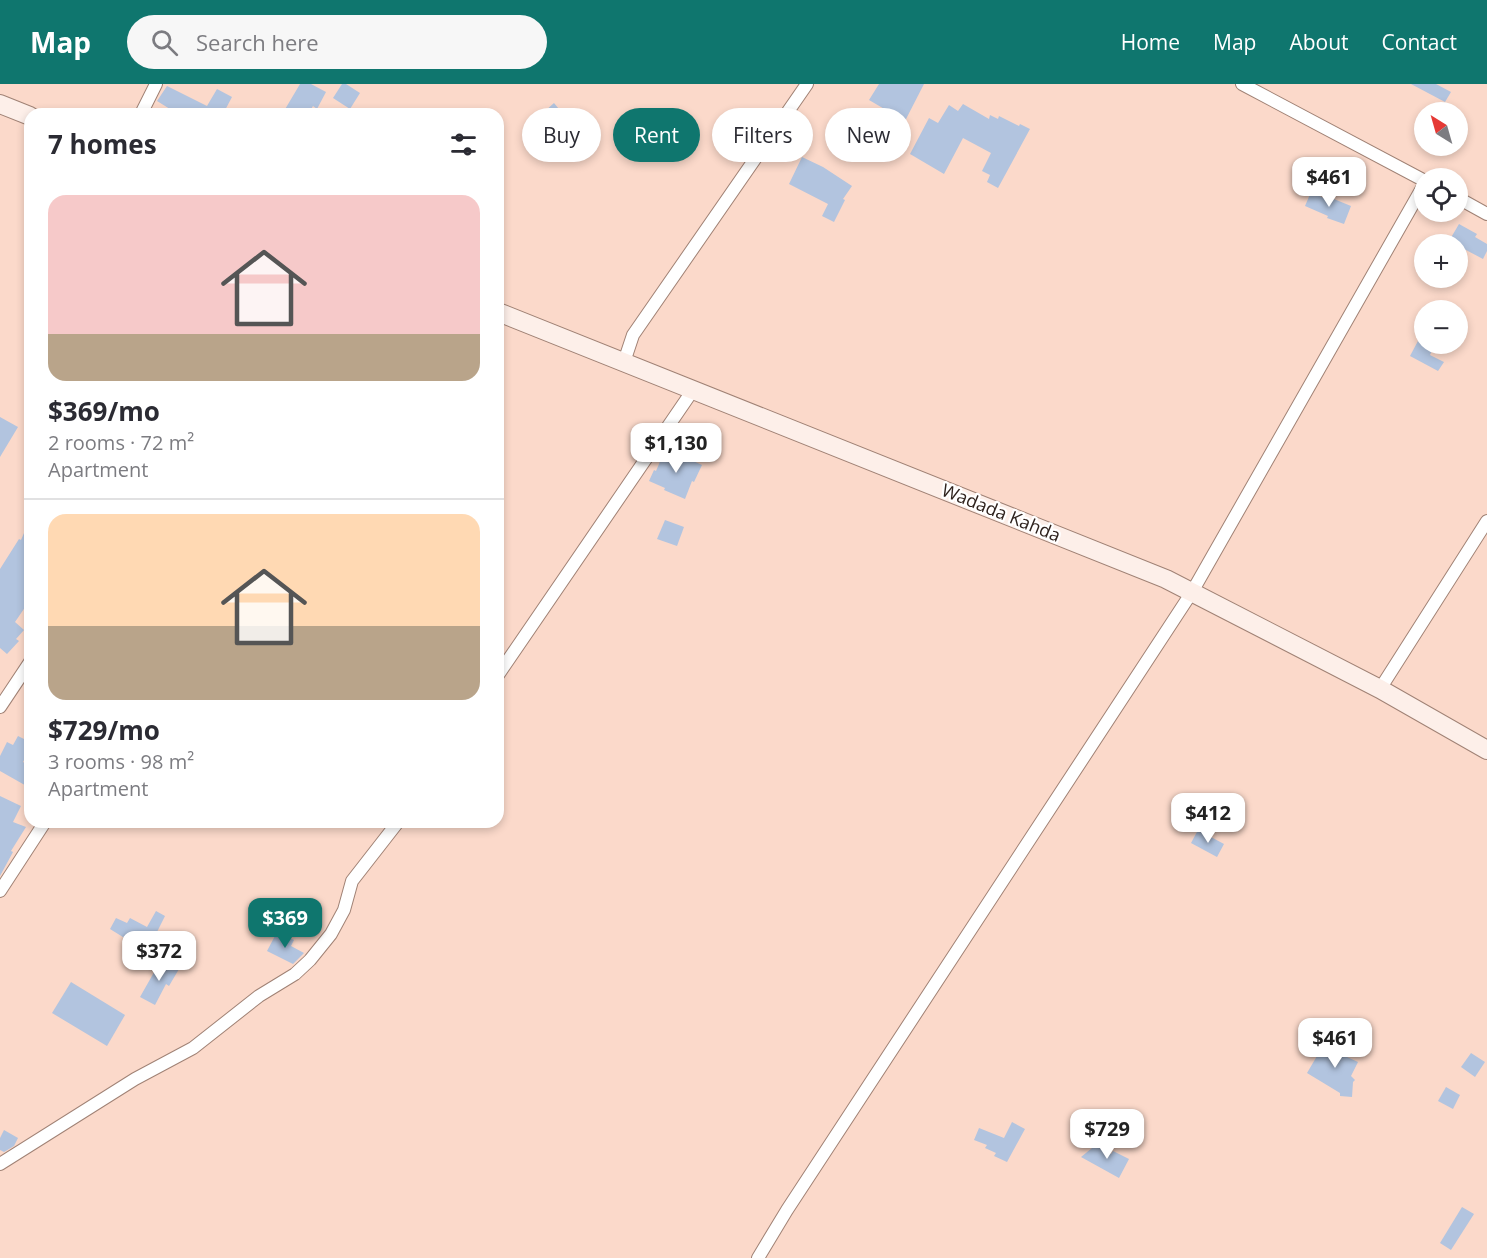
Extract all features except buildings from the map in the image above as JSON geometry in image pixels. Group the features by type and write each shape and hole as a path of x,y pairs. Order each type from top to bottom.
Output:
{"main road":[{"path":"0,104 24,114"},
{"name":"Wadada Kahda","path":"504,314 1166,579 1380,689 1487,750"}],"street":[{"path":"144,108 156,84"},
{"path":"624,362 633,334 807,84"},
{"path":"1242,84 1414,176"},
{"path":"758,1258 787,1210 1191,592 1414,201"},
{"path":"1468,204 1487,214"},
{"path":"504,666 693,390"},
{"path":"1380,689 1487,521"},
{"path":"0,707 24,671"},
{"path":"0,891 41,828"},
{"path":"0,1164 135,1078 193,1048 259,996 295,974 331,934 344,910 352,881 393,828"}]}
